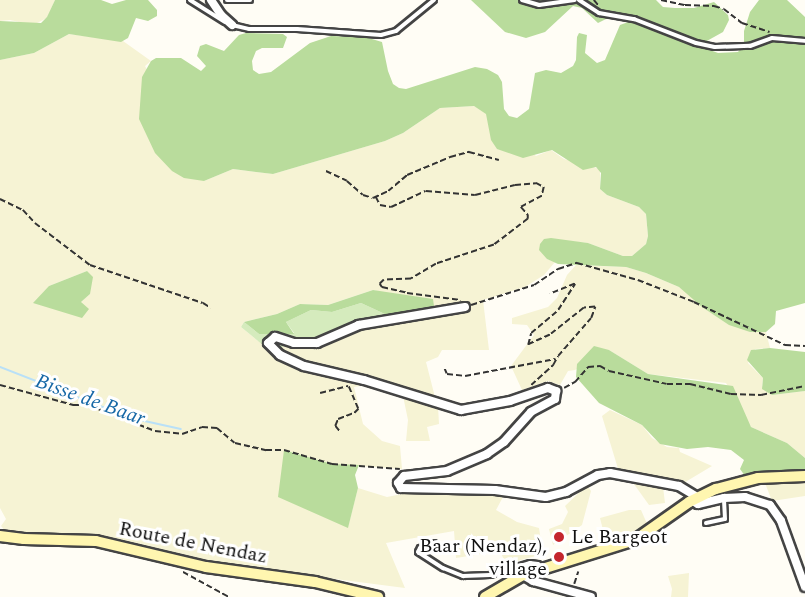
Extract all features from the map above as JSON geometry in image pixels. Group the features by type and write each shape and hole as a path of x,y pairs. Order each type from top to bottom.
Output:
{"main road":[{"path":"485,597 524,575 542,568 631,541 694,499 744,481 805,476"},
{"name":"Route de Nendaz","path":"0,536 96,541 240,573 323,584 378,597"}],"street":[{"path":"211,0 232,25"},
{"path":"465,307 359,325 317,343 294,343 275,337 268,344 280,355 304,366 364,380 461,410 510,401 548,388 557,392 555,399 531,412 507,440 487,454 452,470 404,476 398,482 400,488 441,487 495,490 546,497 570,490 598,475 613,473 681,486 698,504 724,498 749,498 773,508 781,521 805,587"},
{"path":"524,575 533,581 591,597"}],"lane":[{"path":"190,0 218,19 249,29 297,29 381,35 396,31 434,0"},
{"path":"227,0 250,0"},
{"path":"522,0 539,5 577,0 599,13 624,16 696,43 715,47 734,48 777,38 805,41"},
{"path":"706,523 725,519 724,498"},
{"path":"434,543 420,548 418,552 444,568 463,576 490,575 530,564 538,564 542,568"}],"path":[{"path":"661,0 724,9 742,23 762,29 777,38"},
{"path":"326,171 347,181 363,195 376,197 407,175 441,159 470,152 499,160"},
{"path":"376,197 380,205 391,207 426,191 475,195 515,185 536,183 544,187 542,196 521,207 528,214 528,219 494,245 436,264 411,279 384,280 380,284 382,287 407,293 458,298 465,307 534,285 558,268 577,263 638,280 694,302 785,345 805,346"},
{"path":"0,199 23,210 35,223 90,265 203,303 211,308"},
{"path":"527,389 553,365 591,318 595,307 584,308 550,335 528,345 531,333 558,310 575,284 550,294"},
{"path":"445,369 447,374 465,376 556,359"},
{"path":"557,392 575,382 588,367 600,366 609,371 667,384 690,384 731,394 761,395 805,386"},
{"path":"0,385 73,405 88,405 154,431 182,434 190,429 217,428 235,443 266,450 284,450 332,464 402,469 395,477 398,482"},
{"path":"320,393 348,386 358,409 338,419 335,426 339,431"},
{"path":"171,559 172,564 178,569 229,597"},
{"path":"574,584 578,572"}],"shaded area":[{"path":"0,0 55,0 47,18 33,25 10,20 0,21"},
{"path":"69,34 123,41 151,61 145,66 204,181 233,169 273,174 385,141 403,133 440,108 474,106 481,109 536,156 551,150 564,159 600,169 600,189 607,195 639,207 646,214 648,236 646,244 632,256 623,256 588,243 544,239 547,259 555,262 544,275 525,287 483,300 489,350 442,350 438,357 426,362 436,401 373,384 354,387 363,424 382,441 400,446 402,469 332,464 284,450 348,527 358,488 387,497 417,491 504,495 496,510 517,522 539,528 543,554 506,564 500,551 456,558 454,531 386,543 405,588 195,561 6,532 1,526 6,519 0,508 0,60 34,53","holes":["87,271 90,294 81,302 49,286","373,290 434,307 355,323 295,344 258,341 241,327 244,322 277,314 300,304 328,305"]},
{"path":"576,265 626,267 646,273 679,287 750,332 766,332 770,348 755,349 748,363 763,378 762,386 772,395 805,391 805,458 787,443 751,427 726,383 648,374 609,350 575,370 568,371 560,385 548,381 522,390 511,366 534,335 527,325 512,324 512,318 548,307 557,298 567,275"},
{"path":"403,396 438,406 439,424 427,427 430,441 406,441 408,420"},
{"path":"610,410 642,425 652,438 667,447 679,448 680,452 712,466 682,484 619,472 602,416"},
{"path":"631,480 663,487 665,503 649,505"},
{"path":"805,482 805,496 772,501 765,483"},
{"path":"587,485 591,491 582,525 553,545 549,529 562,524 568,512 565,506"},
{"path":"629,510 641,510 648,526 606,542 600,518"},
{"path":"689,573 688,597 671,597 672,589 668,576"}],"green space":[{"path":"55,0 101,0 112,4 126,0 148,0 157,10 157,16 148,21 136,18 128,38 121,42 69,34 34,53 0,60 0,21 41,23 47,17"},
{"path":"471,0 656,0 663,7 675,8 694,8 714,2 728,15 729,20 723,32 705,42 618,13 598,23 582,8 573,6 545,32 526,38 505,32"},
{"path":"759,0 787,0 805,17 805,303 776,311 775,324 766,332 750,332 729,325 702,307 679,287 646,273 626,267 558,264 547,259 539,250 540,244 544,239 551,238 588,243 623,256 632,256 646,244 648,236 646,214 639,207 607,195 600,189 601,173 596,167 583,170 552,150 523,158 497,149 491,140 486,114 474,106 440,108 403,133 385,141 273,174 233,169 204,181 184,178 172,171 155,153 139,119 142,77 151,61 156,58 181,58 201,71 206,66 197,56 200,46 206,44 224,51 239,35 246,33 283,34 287,37 283,48 262,48 256,51 252,61 253,70 259,74 271,72 310,43 331,36 365,37 382,42 388,71 393,84 399,88 406,89 475,67 487,69 498,75 502,82 504,109 509,116 517,118 529,109 535,73 546,70 561,73 573,66 576,60 579,33 587,35 585,53 597,63 605,60 620,25 631,21 718,53 738,52 744,44 744,31 750,12"},
{"path":"87,271 93,277 90,294 81,302 89,309 82,318 33,303 49,286"},
{"path":"373,290 433,299 434,306 387,315 361,303 332,312 311,310 286,322 294,334 259,334 244,322 277,314 300,304 328,305"},
{"path":"361,303 387,315 355,323 329,338 286,344 274,354 241,327 244,322 259,334 294,333 286,322 311,310 332,312"},
{"path":"594,346 609,350 648,374 733,386 751,427 787,443 805,458 805,474 745,476 740,469 744,460 731,450 708,447 687,449 660,444 642,425 599,403 576,377 577,364"},
{"path":"770,348 805,352 805,391 772,395 762,389 763,378 747,360 751,350"},
{"path":"284,450 332,464 359,465 355,475 358,488 348,528 278,497"}],"waterway":[{"name":"Bisse de Baar","path":"0,367 131,418 181,429"}],"place":[{"name":"Le Bargeot","path":"559,537"},
{"name":"Baar (Nendaz), village","path":"559,557"}]}
